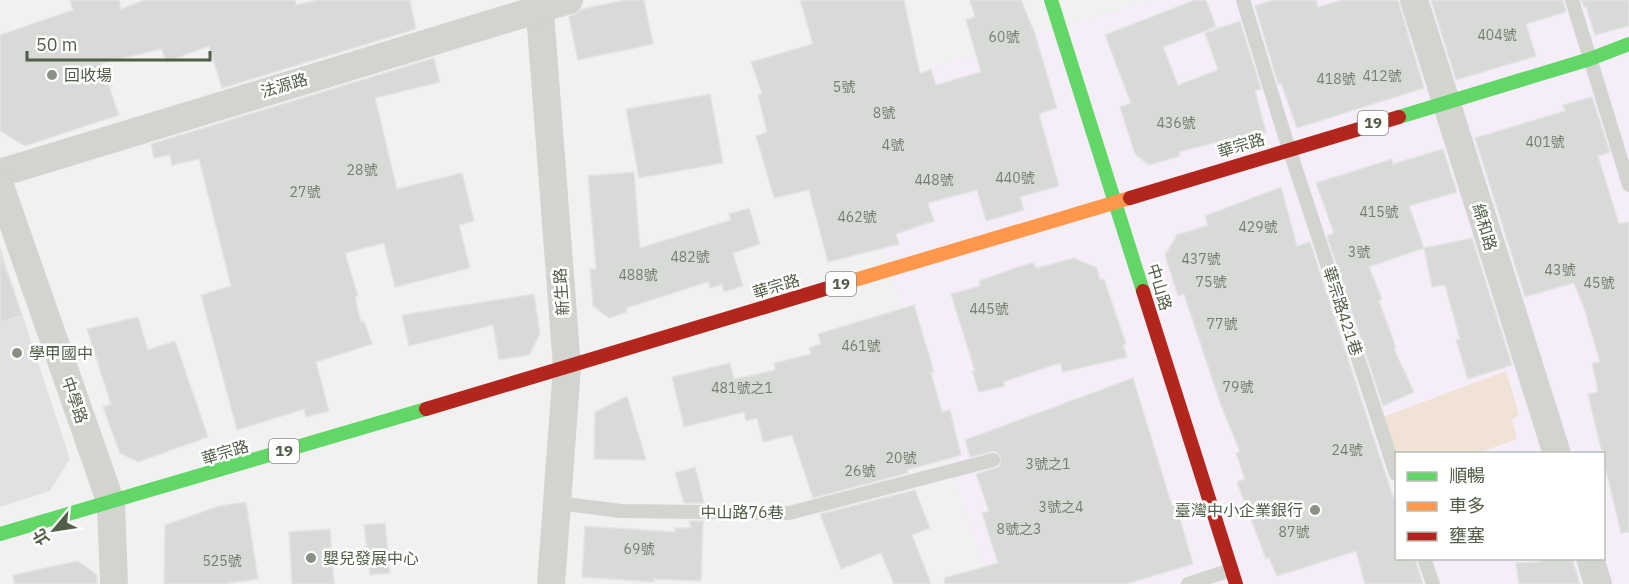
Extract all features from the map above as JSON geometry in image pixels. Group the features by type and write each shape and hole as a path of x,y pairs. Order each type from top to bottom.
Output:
{"main road":[{"name":"中山路","path":"1051,0 1236,584"},
{"name":"華宗路","path":"0,534 567,367 1290,147 1446,102 1629,44"}],"street":[{"name":"法源路","path":"0,173 539,3 569,0"},
{"name":"綿和路","path":"1414,0 1557,452"},
{"name":"新生路","path":"539,3 567,367 551,584"},
{"name":"中學路","path":"0,186 111,503 114,584"},
{"path":"1591,560 1598,584"}],"lane":[{"name":"華宗路421巷","path":"1243,0 1395,471"},
{"path":"1572,0 1629,185"},
{"name":"中山路76巷","path":"557,503 621,511 789,513 993,460"},
{"path":"1425,560 1433,584"},
{"path":"1188,584 1231,570"}],"shaded area":[{"path":"1151,0 1629,0 1629,584 989,584 836,101 928,69"},
{"name":"學甲國中","path":"0,247 70,459 50,491 0,507"},
{"path":"1506,371 1519,415 1512,419 1517,439 1481,452 1395,452 1395,457 1383,417"}],"building":[{"path":"70,0 119,0 121,9 144,0 295,0 296,5 318,0 410,0 416,29 222,88 209,46 166,62 162,49 101,63 119,115 25,146 0,131 0,35 73,10"},
{"path":"625,0 644,0 653,44 578,60 569,17 582,9"},
{"path":"800,0 904,0 920,74 931,69 936,85 981,72 966,20 975,17 970,0 1021,0 1034,31 1057,108 1039,114 1059,186 1020,197 1024,210 986,221 977,190 928,203 934,221 896,234 899,244 828,262 809,190 774,198 756,136 767,132 758,95 762,93 751,62 813,44"},
{"path":"1195,0 1206,0 1216,27 1163,47 1178,85 1218,70 1205,33 1240,21 1261,89 1255,91 1266,132 1242,140 1240,136 1179,152 1180,156 1149,165 1135,154 1120,107 1131,103 1105,35"},
{"path":"1274,0 1316,0 1318,7 1342,0 1398,0 1424,88 1297,128 1281,83 1278,84 1255,6"},
{"path":"1431,0 1563,0 1566,12 1526,24 1536,56 1456,80"},
{"path":"1581,0 1629,0 1629,26 1595,35 1586,6 1584,7"},
{"path":"434,58 440,82 375,98 397,189 462,173 474,221 459,225 470,268 395,287 384,243 345,253 358,296 355,297 361,322 364,321 372,344 316,362 329,411 306,417 304,409 237,430 201,295 231,286 199,159 172,165 170,155 154,158 151,144"},
{"path":"710,94 723,163 639,178 626,109"},
{"path":"1592,97 1610,152 1598,156 1619,224 1629,222 1629,532 1621,533 1605,466 1605,452 1602,452 1588,394 1598,392 1592,363 1600,362 1584,308 1574,283 1525,297 1475,138 1565,111 1563,105"},
{"path":"1443,149 1457,192 1409,206 1424,248 1369,267 1382,299 1379,301 1396,348 1394,349 1414,392 1383,406 1327,236 1334,233 1316,183 1392,159 1393,164"},
{"path":"634,172 640,248 731,220 729,214 749,208 760,244 733,253 743,286 724,292 722,284 710,288 708,282 626,308 627,312 609,318 593,306 590,269 596,269 588,176"},
{"path":"1281,187 1297,246 1310,242 1393,497 1395,496 1395,560 1416,560 1423,584 1365,584 1356,551 1277,576 1269,558 1266,559 1237,482 1245,479 1236,453 1240,452 1221,405 1184,294 1178,296 1165,255 1177,235 1208,225 1205,216"},
{"path":"1472,238 1512,365 1468,379 1456,340 1460,339 1445,285 1432,287 1424,248"},
{"path":"1074,258 1097,268 1100,280 1104,279 1126,344 1123,345 1127,357 1063,372 1060,363 1003,382 1005,386 979,392 972,371 975,371 951,294 980,286 979,281 1018,267 1033,263 1037,268"},
{"path":"3,260 22,315 0,323 0,261"},
{"path":"534,294 540,334 529,355 499,360 493,325 409,346 402,315"},
{"path":"914,305 934,372 931,373 942,412 950,410 961,455 907,470 908,473 813,498 792,435 763,442 757,418 746,421 744,412 684,427 672,377 730,363 734,379 775,370 774,363 811,354 809,348 821,344 818,334"},
{"path":"138,317 148,350 175,341 208,437 138,462 120,453 103,407 111,404 87,329"},
{"path":"1133,378 1172,506 1176,505 1193,564 1126,584 945,584 944,578 998,563 982,513 989,511 976,474 999,467 1001,457 995,451 970,457 965,440"},
{"path":"627,396 646,460 594,459 595,412"},
{"path":"695,467 704,503 684,503 675,473"},
{"path":"915,490 930,528 912,535 931,584 894,584 881,553 841,569 820,514"},
{"path":"246,502 258,579 222,584 164,584 165,525 219,506"},
{"path":"689,521 703,521 701,581 654,579 654,582 582,577 585,526 675,532 675,528 691,528"},
{"path":"385,523 390,573 370,575 364,525"},
{"name":"嬰兒發展中心","path":"330,529 334,584 292,584 289,532"},
{"path":"1573,560 1580,584 1519,584 1516,563"},
{"path":"78,561 97,575 97,584 14,584 13,575"}],"traffic: fast":[{"path":"1051,0 1143,291"},
{"path":"1399,117 1590,59 1629,44"},
{"path":"0,534 426,409"}],"traffic: slow":[{"path":"848,282 1130,198"}],"traffic: jam":[{"path":"1130,198 1399,117"},
{"path":"426,409 848,282"},
{"path":"1143,291 1236,584"}],"place":[{"name":"回收場","path":"52,75"},
{"name":"學甲國中","path":"17,353"},
{"name":"臺灣中小企業銀行","path":"1315,510"},
{"name":"嬰兒發展中心","path":"311,558"}]}
